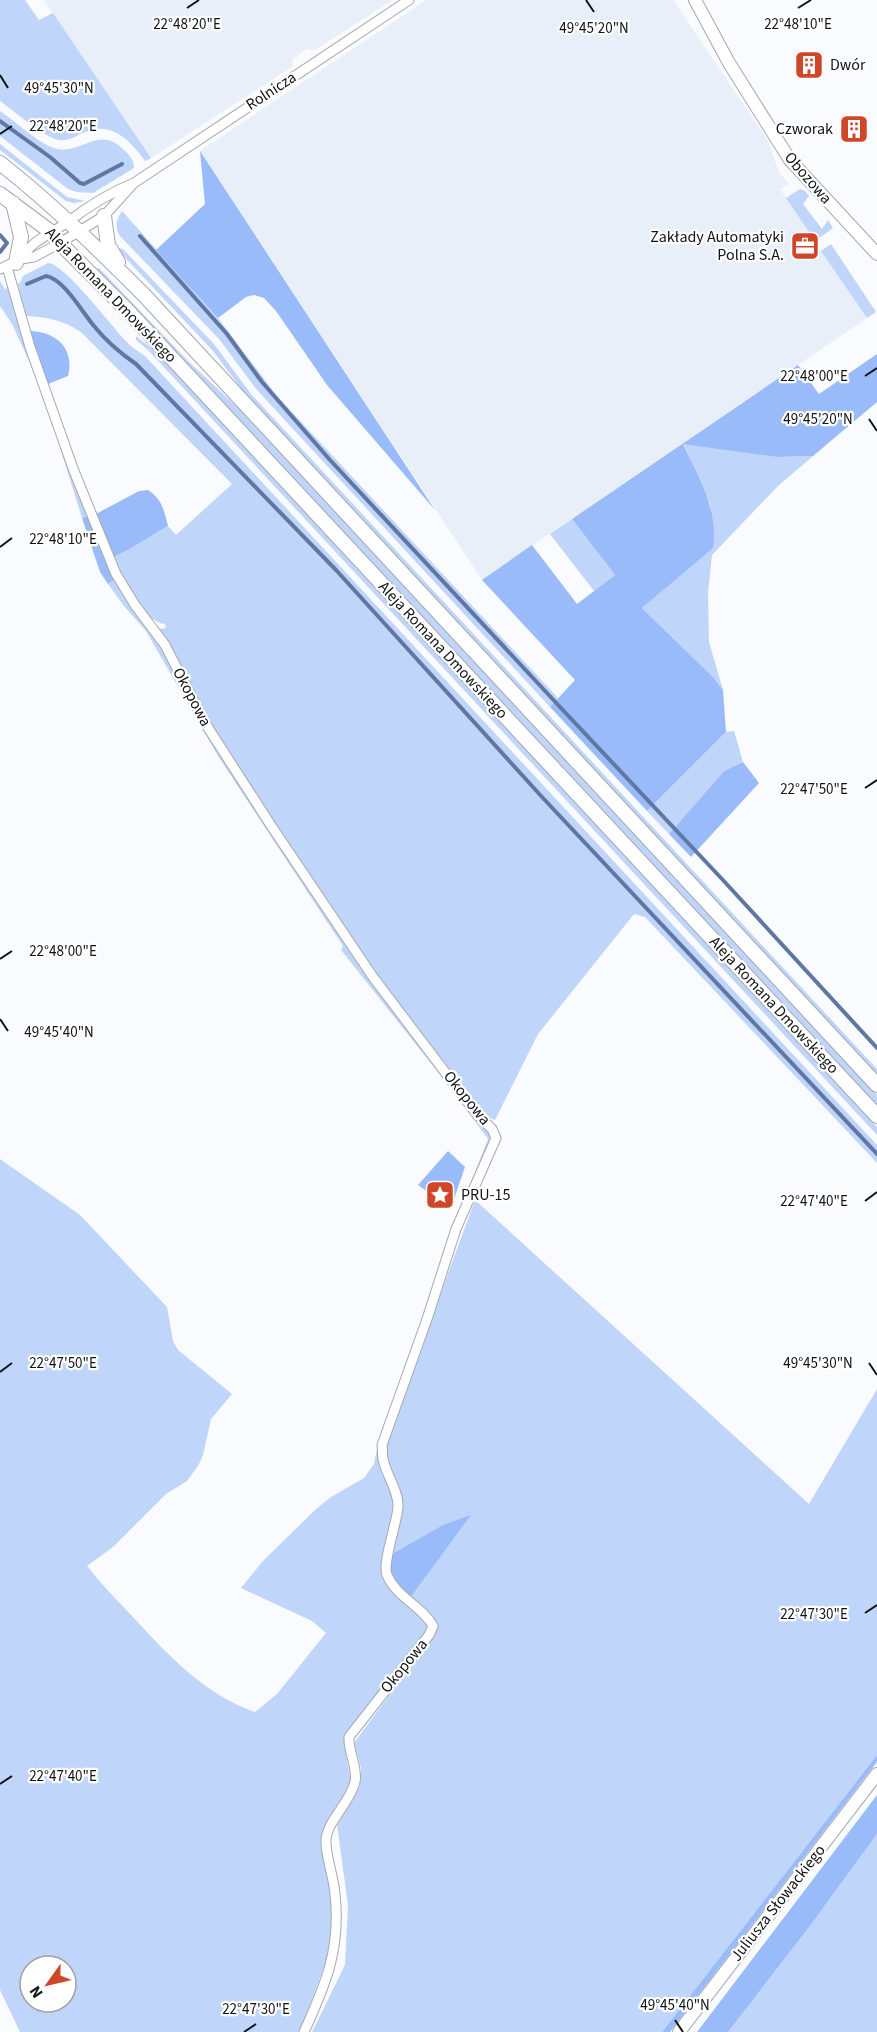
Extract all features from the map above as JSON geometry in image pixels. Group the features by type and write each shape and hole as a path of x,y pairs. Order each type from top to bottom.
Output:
{"main road":[{"name":"Aleja Romana Dmowskiego","path":"0,163 27,184 128,279 877,1085"},
{"name":"Aleja Romana Dmowskiego","path":"0,194 56,238 136,319 877,1116"},
{"path":"11,264 21,237 13,203"},
{"path":"104,216 108,245 128,279"}],"street":[{"name":"Rolnicza","path":"11,264 34,257 56,238 68,222 95,201 134,183 409,0"},
{"name":"Obozowa","path":"695,0 729,63 790,160 877,254"},
{"name":"Rolnicza","path":"11,264 28,248 78,232 104,216 134,183"},
{"name":"Okopowa","path":"11,264 30,347 74,471 116,574 135,605 165,645 205,723 233,768 367,969 476,1113 492,1129 496,1138 456,1229 382,1445 383,1460 398,1504 387,1557 386,1574 398,1591 429,1619 433,1626 429,1635 349,1737 355,1781 349,1800 329,1829 326,1840 336,1896 335,1947 326,1983 304,2032"},
{"name":"Juliusza Słowackiego","path":"679,2032 877,1774"}],"shaded area":[{"path":"0,0 25,0 39,20 53,13 151,158 145,161 128,141 106,129 88,131 70,139 52,138 0,101"},
{"path":"44,0 393,0 315,50 306,49 293,59 292,67 151,158"},
{"path":"426,0 673,0 767,139 779,172 789,184 780,189 867,318 482,580 200,151"},
{"path":"0,111 34,137 54,148 64,150 98,140 107,140 116,144 131,157 134,168 93,193 68,189 0,136"},
{"path":"0,144 67,197 85,201 74,203 66,201 0,150"},
{"path":"200,151 435,510 327,385 276,311 264,298 254,295 246,297 218,318 156,250 205,204"},
{"path":"800,189 809,196 803,204 822,229 828,220 833,228 815,241 786,198"},
{"path":"122,211 218,318 277,396 558,698 550,707 257,390 219,339 119,235 117,223"},
{"path":"831,244 876,312 867,318 821,251"},
{"path":"117,249 123,249 214,344 251,394 877,1069 877,1076 252,403 213,351"},
{"path":"48,263 65,273 128,343 145,356 877,1145 877,1163 645,917 634,914 538,1034 495,1120 486,1117 365,959 232,761 202,712 158,629 166,628 165,624 148,616 122,576 113,557 168,526 176,535 232,484 81,332 55,320 26,316 18,284 23,276"},
{"path":"99,268 190,363 248,417 877,1095 877,1107 97,269"},
{"path":"0,281 5,289 9,288 88,516 82,518 49,412 12,324 0,306"},
{"path":"30,331 48,335 62,344 69,358 68,376 48,384"},
{"path":"136,336 160,355 877,1127 877,1135 148,350 136,340"},
{"path":"877,354 877,402 813,456 777,457 683,444 701,481 710,507 713,520 713,548 642,608 713,677 723,690 726,732 647,811 550,707 575,680 482,580 532,545 577,604 615,575 572,519 798,365 819,394"},
{"path":"683,443 777,457 813,456 777,487 712,555 708,593 709,642 723,690 713,677 642,608 713,547 710,505"},
{"path":"148,490 153,493 164,510 168,526 113,557 94,515 139,491"},
{"path":"88,516 114,580 108,584 100,572 82,518"},
{"path":"572,519 615,575 594,591 550,534"},
{"path":"114,580 176,669 347,943 491,1131 492,1141 467,1193 488,1139 341,950 343,946 218,756 146,631 108,584"},
{"path":"734,731 743,762 724,771 669,834 647,811 726,732"},
{"path":"743,762 759,783 691,857 669,834 724,771"},
{"path":"448,1151 465,1167 454,1199 448,1204 418,1185"},
{"path":"0,1159 80,1215 167,1307 173,1341 178,1350 232,1394 211,1419 203,1455 187,1481 166,1494 113,1547 87,1566 103,1586 188,1672 220,1695 255,1712 277,1694 326,1633 312,1621 241,1588 263,1561 316,1509 331,1497 364,1478 374,1464 378,1443 391,1406 399,1407 475,1200 809,1504 877,1389 877,1755 662,2032 312,2032 345,1965 348,1905 337,1825 360,1786 361,1768 354,1743 435,1633 437,1626 411,1597 470,1516 382,1567 427,1622 428,1628 421,1640 346,1734 344,1744 351,1781 329,1821 332,1925 327,1959 300,2032 20,2032 0,1990"},
{"path":"471,1515 411,1597 393,1591 382,1567 394,1553 443,1525"},
{"path":"877,1755 877,1762 670,2032 662,2032"},
{"path":"877,1795 877,1834 810,1926 728,2032 697,2032"},
{"path":"877,1834 877,2032 728,2032 810,1926"}],"waterway":[{"path":"0,121 50,157 80,183 84,184 122,164"},
{"path":"0,235 7,243 0,252"},
{"path":"140,236 227,334 262,382 330,460 877,1048"},
{"path":"27,284 46,276 53,278 66,289 103,337 136,364 336,570 542,797 877,1154"}],"place":[{"name":"Dwór","path":"809,65"},
{"name":"Czworak","path":"854,129"},
{"name":"Zakłady Automatyki Polna S.A.","path":"805,246"},
{"name":"PRU-15","path":"440,1195"}]}
